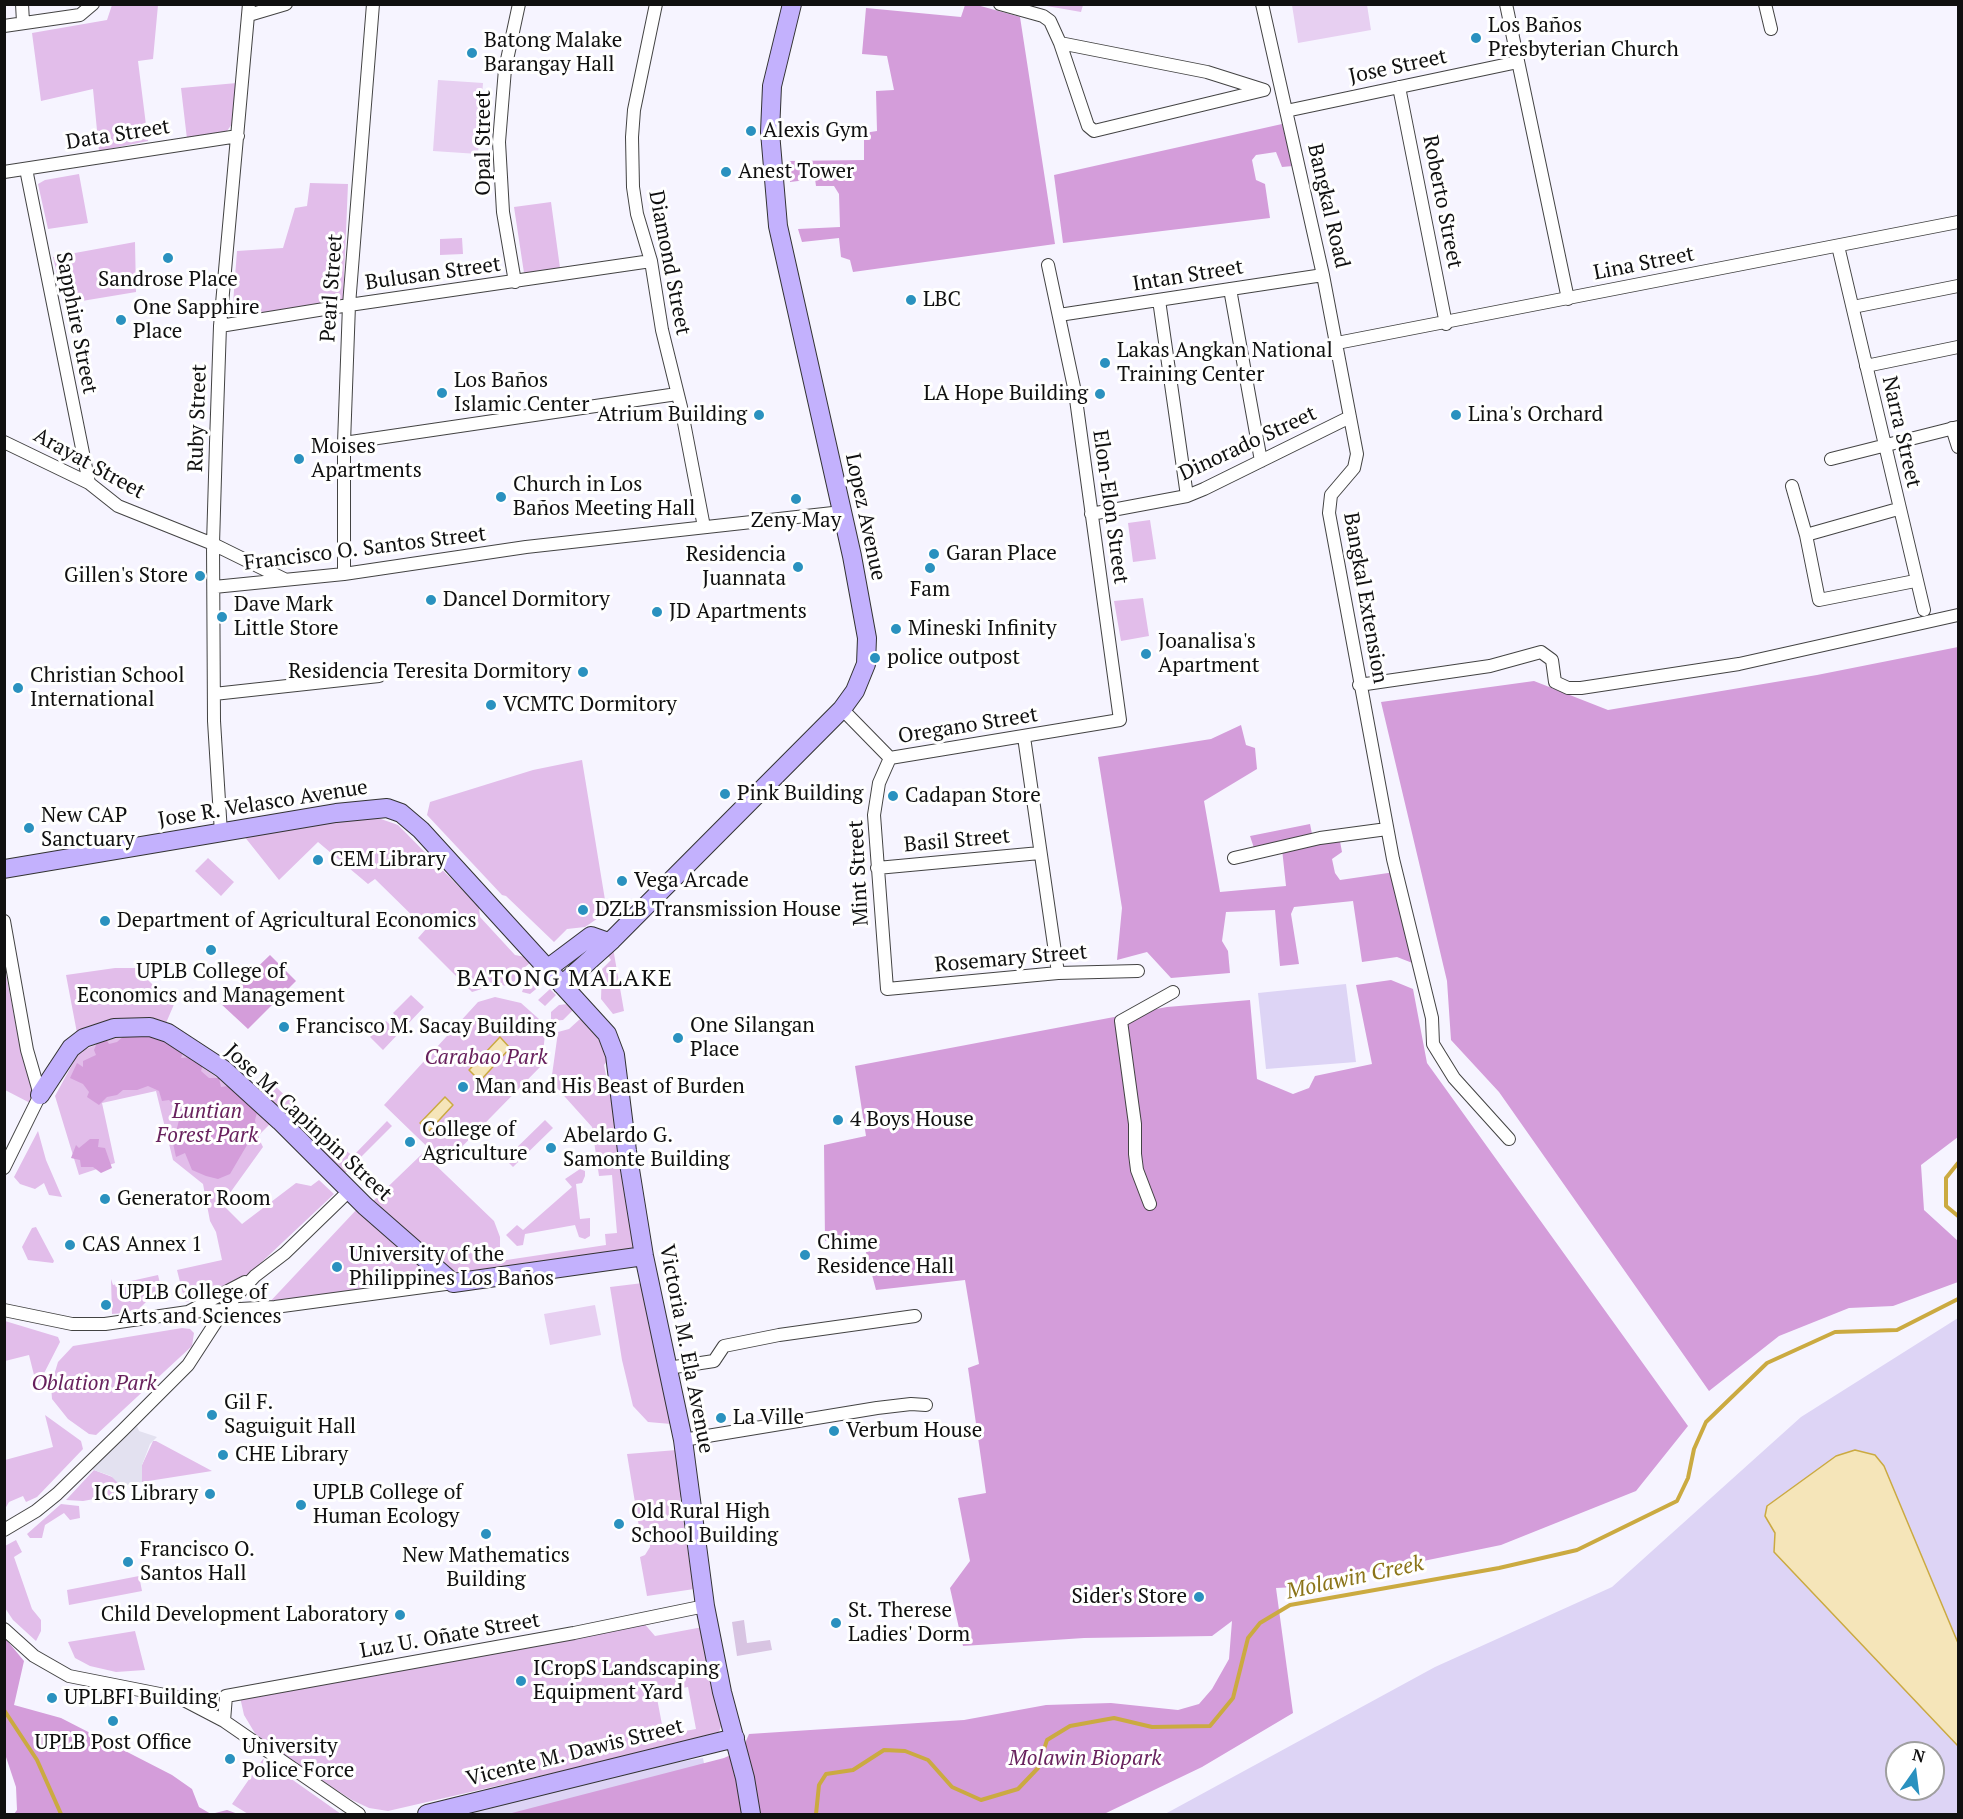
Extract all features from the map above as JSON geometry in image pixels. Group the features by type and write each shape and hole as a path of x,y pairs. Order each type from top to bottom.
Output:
{"main road":[{"name":"Lopez Avenue","path":"562,986 842,709 861,681 866,664 867,638 842,512 778,226 770,132 772,86 792,4"},
{"name":"Jose R. Velasco Avenue","path":"4,869 372,808 387,808 401,813 421,830 562,986"},
{"path":"547,969 591,936 608,942"},
{"name":"Victoria M. Ela Avenue","path":"562,986 607,1034 615,1055 624,1130 644,1256 682,1440 705,1606 722,1692 745,1778 751,1815"},
{"name":"Jose M. Capinpin Street","path":"40,1095 71,1048 84,1038 114,1028 150,1028 168,1033 223,1069 280,1121 349,1191 453,1283"},
{"path":"453,1283 644,1256"},
{"name":"Vicente M. Dawis Street","path":"428,1815 735,1738"}],"street":[{"path":"22,4 23,22"},
{"path":"249,10 286,4"},
{"name":"Pearl Street","path":"344,574 344,443 349,305 373,4"},
{"name":"Opal Street","path":"515,282 503,212 499,142 505,69 519,4"},
{"name":"Diamond Street","path":"656,4 639,76 632,137 637,214 651,261 662,330 704,527"},
{"path":"1000,4 1043,16 1050,21 1060,43 1088,126 1094,131 1264,90 1281,89"},
{"name":"Bangkal Road","path":"1262,4 1323,275 1350,417"},
{"path":"1506,4 1568,299"},
{"path":"1765,4 1771,29"},
{"path":"4,26 80,15 92,7"},
{"name":"Ruby Street","path":"221,833 214,694 213,544 220,326 249,10"},
{"path":"1060,43 1207,72 1264,90"},
{"name":"Jose Street","path":"1286,111 1518,62"},
{"name":"Roberto Street","path":"1399,87 1446,324"},
{"name":"Data Street","path":"4,172 238,136"},
{"name":"Sapphire Street","path":"26,169 89,483"},
{"name":"Lina Street","path":"1337,344 1959,222"},
{"name":"Narra Street","path":"1838,246 1915,581 1924,610"},
{"name":"Bulusan Street","path":"220,326 651,261"},
{"name":"Elon-Elon Street","path":"1048,265 1075,392 1120,720"},
{"name":"Intan Street","path":"1059,315 1323,275"},
{"path":"1853,307 1959,286"},
{"path":"1230,289 1261,461"},
{"path":"1159,300 1187,496"},
{"path":"1866,366 1959,347"},
{"path":"344,443 677,394"},
{"name":"Dinorado Street","path":"1090,514 1187,496 1350,417"},
{"name":"Bangkal Extension","path":"1350,417 1357,453 1354,468 1330,495 1329,513 1366,724 1387,829 1432,1018 1433,1044 1454,1078 1509,1139"},
{"path":"1831,459 1955,427 1959,447"},
{"name":"Arayat Street","path":"4,442 89,483 118,506 213,544 285,580"},
{"path":"1792,486 1806,535 1819,600 1915,581"},
{"path":"1806,535 1898,509"},
{"name":"Francisco O. Santos Street","path":"214,587 344,574 526,547 842,512"},
{"path":"1359,685 1490,666 1541,652 1551,660 1555,682 1568,688 1581,688 1739,664 1959,615"},
{"path":"214,694 380,676"},
{"name":"Oregano Street","path":"842,709 890,758 1120,720"},
{"path":"1024,737 1058,973"},
{"name":"Mint Street","path":"887,989 877,868 875,798 890,758"},
{"path":"1234,858 1320,838 1387,829"},
{"name":"Basil Street","path":"877,868 1040,853"},
{"path":"4,921 27,1050 40,1095 4,1168"},
{"name":"Rosemary Street","path":"887,989 1058,973 1138,971"},
{"path":"1150,1204 1137,1170 1134,1154 1135,1124 1121,1021 1173,992"},
{"path":"188,1312 255,1276 285,1253 349,1191"},
{"path":"4,1530 36,1511 57,1494 188,1365 225,1308 255,1276"},
{"path":"4,1310 72,1324 105,1324 225,1308 275,1307 453,1283"},
{"path":"668,1368 714,1361 724,1346 779,1335 915,1316"},
{"path":"682,1440 877,1408 911,1404 926,1406"},
{"name":"Luz U. Oñate Street","path":"224,1721 226,1696 574,1633 705,1606"},
{"path":"4,1629 34,1656 69,1676 180,1698 224,1721 359,1815"}],"shaded area":[{"path":"1292,5 1367,5 1371,30 1298,43"},
{"path":"438,80 483,83 478,154 433,151"},
{"path":"1346,984 1356,1062 1266,1069 1258,993"},
{"path":"500,1037 510,1048 480,1081 469,1070"},
{"path":"445,1097 453,1105 429,1131 420,1123"},
{"path":"595,1305 601,1335 550,1345 544,1314"},
{"path":"1958,1318 1958,1814 1165,1814 1435,1667 1612,1587 1801,1417"},
{"path":"137,1426 139,1431 157,1437 150,1444 142,1465 142,1482 121,1486 111,1476 91,1469"},
{"path":"1855,1450 1875,1455 1884,1466 1958,1643 1958,1746 1774,1552 1775,1533 1765,1516 1767,1506 1836,1456"},
{"path":"744,1620 747,1643 770,1640 772,1650 737,1656 732,1622"},
{"path":"703,1758 707,1780 673,1814 433,1814 672,1763"}],"green space":[{"path":"1083,4 1081,12 1041,5"},
{"path":"112,5 158,5 153,59 138,61 148,141 99,151 93,89 41,101 32,33 107,20"},
{"path":"965,5 977,5 1020,17 1055,244 853,272 850,260 841,257 839,238 802,242 798,229 840,227 839,194 834,186 816,186 815,179 790,182 789,161 864,160 864,133 877,131 876,91 894,90 887,56 862,54 866,8 961,17"},
{"path":"237,83 232,124 227,131 187,139 181,88"},
{"path":"1282,124 1293,166 1282,167 1276,152 1256,155 1252,160 1256,180 1265,184 1270,218 1063,243 1054,175"},
{"path":"79,174 88,223 48,229 38,184 45,180"},
{"path":"310,183 348,184 343,302 232,317 237,251 283,248 295,208 307,206"},
{"path":"551,202 560,268 524,273 514,207"},
{"path":"462,238 463,254 440,255 440,239"},
{"path":"135,242 136,292 64,304 53,257"},
{"path":"1150,520 1156,559 1133,562 1128,523"},
{"path":"1143,598 1149,636 1121,641 1114,601"},
{"path":"1958,647 1958,1137 1921,1165 1924,1210 1958,1241 1958,1282 1893,1306 1849,1308 1779,1336 1709,1391 1499,1092 1451,1040 1447,981 1381,702 1534,681 1608,710 1817,675"},
{"path":"1241,725 1246,745 1255,748 1257,769 1204,801 1220,892 1286,886 1282,849 1255,851 1250,836 1310,824 1313,839 1339,836 1342,852 1332,859 1335,873 1340,880 1395,872 1415,964 1397,957 1362,962 1353,901 1294,907 1291,914 1299,964 1280,966 1275,910 1226,912 1222,941 1228,951 1230,973 1171,978 1147,952 1117,960 1122,908 1098,757 1211,739"},
{"path":"582,760 607,912 585,927 567,929 554,942 506,896 502,895 427,815 430,802 533,770"},
{"path":"358,819 381,819 398,825 479,907 480,917 515,955 525,957 530,963 519,972 514,988 498,984 472,992 418,938 426,929 375,879 368,884 318,842 279,880 244,836"},
{"path":"208,858 234,882 221,896 195,871"},
{"path":"613,948 624,1011 613,1014 601,999 602,969 611,960 607,954"},
{"path":"270,955 296,981 248,1029 220,1003"},
{"path":"4,964 20,1046 35,1102 34,1105 5,1090"},
{"path":"115,968 136,968 162,994 175,1002 166,1023 152,1019 124,1018 96,1024 77,1033 66,975"},
{"path":"536,971 540,976 541,985 530,994 522,992 526,980"},
{"name":"Molawin Biopark","path":"1391,980 1413,989 1427,1063 1688,1426 1636,1491 1501,1545 1297,1587 1276,1588 1293,1713 1202,1767 1104,1814 508,1814 724,1758 742,1750 749,1734 964,1720 1046,1705 1111,1703 1178,1710 1199,1704 1212,1689 1229,1659 1232,1621 1212,1636 1084,1638 963,1646 950,1588 970,1561 958,1498 986,1493 968,1368 979,1364 965,1280 876,1290 862,1237 825,1241 824,1145 866,1136 855,1066 1167,1007 1250,1000 1257,1079 1293,1094 1309,1088 1315,1076 1372,1064 1356,985"},
{"path":"550,989 556,995 545,1006 538,1000"},
{"path":"411,995 424,1007 406,1026 393,1013"},
{"name":"Carabao Park","path":"495,997 521,1003 539,1019 545,1033 542,1065 445,1164 384,1105 478,1002"},
{"path":"567,1004 573,1010 563,1020 551,1021 551,1012 559,1005"},
{"path":"580,1019 601,1042 608,1060 604,1065 641,1253 265,1307 358,1208 370,1204 423,1153 494,1221 500,1237 500,1261 606,1245 605,1234 617,1233 612,1175 599,1176 592,1127 548,1078 552,1075 558,1032 569,1029"},
{"path":"386,1021 399,1033 383,1050 370,1037"},
{"name":"Luntian Forest Park","path":"141,1031 149,1037 157,1034 185,1047 181,1058 192,1057 204,1061 201,1071 209,1078 219,1078 221,1087 235,1085 258,1109 255,1120 259,1139 247,1145 230,1174 218,1179 206,1176 192,1170 185,1153 176,1157 171,1134 177,1128 181,1112 169,1100 162,1101 159,1091 148,1086 137,1090 123,1090 117,1095 107,1097 99,1105 87,1097 89,1092 83,1084 70,1078 77,1063 83,1067 83,1061 96,1055 94,1050 98,1040 106,1039 109,1044 117,1042 125,1035"},
{"name":"Luntian Forest Park","path":"132,1036 169,1044 225,1083 271,1123 253,1141 259,1139 263,1147 222,1204 242,1224 296,1183 311,1186 319,1180 334,1194 250,1273 206,1297 185,1302 177,1270 222,1260 216,1232 210,1221 203,1184 173,1160 156,1091 102,1103 115,1163 79,1175 55,1096 79,1052 109,1039"},
{"path":"268,1079 305,1115 296,1125 321,1152 328,1145 341,1147 353,1156 387,1121 392,1126 342,1176 256,1092"},
{"path":"545,1120 553,1128 513,1167 505,1159"},
{"path":"38,1131 46,1160 62,1197 49,1195 44,1183 35,1189 20,1184 14,1177"},
{"path":"90,1139 99,1139 98,1147 105,1148 112,1168 101,1173 93,1167 81,1167 80,1160 71,1158 76,1145 79,1148"},
{"path":"580,1169 585,1171 585,1176 582,1183 576,1184 580,1219 590,1218 590,1236 585,1239 579,1237 575,1225 525,1234 523,1245 517,1246 506,1235 517,1225 523,1230 572,1187 565,1179"},
{"path":"36,1227 53,1263 28,1260 22,1247 32,1228"},
{"path":"158,1275 161,1287 136,1312 112,1314 111,1279 113,1285"},
{"path":"643,1283 671,1424 648,1422 633,1406 622,1360 610,1287"},
{"path":"5,1321 58,1337 60,1342 37,1387 29,1355 5,1361"},
{"name":"Oblation Park","path":"182,1328 190,1329 194,1333 192,1346 96,1435 89,1434 68,1419 52,1399 51,1385 58,1362 73,1346"},
{"path":"45,1415 81,1441 83,1449 37,1497 26,1502 23,1496 9,1502 5,1509 5,1460 53,1447"},
{"path":"153,1441 212,1471 142,1482 142,1465"},
{"path":"677,1450 684,1494 680,1498 690,1566 698,1573 701,1588 647,1596 640,1557 645,1555 650,1547 649,1533 640,1533 627,1454"},
{"path":"94,1470 115,1478 121,1486 122,1494 83,1501 66,1500"},
{"path":"61,1504 79,1506 80,1518 70,1520 64,1513 45,1525 42,1538 30,1538 27,1534"},
{"path":"16,1540 22,1552 14,1557 32,1609 41,1620 41,1631 36,1641 13,1620 5,1608 5,1546"},
{"path":"139,1576 142,1591 69,1605 67,1590"},
{"path":"642,1621 655,1636 708,1626 722,1723 718,1735 388,1811 369,1808 352,1800 259,1740 244,1715 240,1697","holes":["688,1687 696,1729 664,1735 656,1693"]},
{"path":"135,1631 145,1670 116,1672 90,1666 75,1658 68,1642"},
{"path":"5,1638 24,1661 14,1705 61,1718 172,1775 192,1789 199,1807 211,1814 14,1814 17,1810 16,1787 5,1754"},
{"path":"263,1759 341,1814 248,1814 232,1804"},
{"path":"227,1810 238,1814 211,1814"}],"waterway":[{"path":"1958,1163 1946,1178 1946,1206 1958,1216"},
{"name":"Molawin Creek","path":"816,1814 819,1785 826,1774 853,1770 884,1750 905,1751 928,1760 952,1787 981,1800 1018,1789 1038,1768 1047,1740 1070,1726 1114,1718 1152,1727 1210,1726 1233,1698 1248,1638 1260,1623 1290,1605 1499,1568 1577,1550 1677,1501 1688,1478 1694,1449 1706,1422 1767,1363 1835,1332 1897,1330 1958,1299"},
{"name":"Molawin Creek","path":"4,1710 37,1760 61,1814"}],"place":[{"name":"Los Baños Presbyterian Church","path":"1476,38"},
{"name":"Batong Malake Barangay Hall","path":"472,53"},
{"name":"Alexis Gym","path":"751,131"},
{"name":"Anest Tower","path":"726,172"},
{"name":"Sandrose Place","path":"168,258"},
{"name":"LBC","path":"911,300"},
{"name":"One Sapphire Place","path":"121,320"},
{"name":"Lakas Angkan National Training Center","path":"1105,363"},
{"name":"Los Baños Islamic Center","path":"442,393"},
{"name":"LA Hope Building","path":"1100,394"},
{"name":"Atrium Building","path":"759,415"},
{"name":"Lina's Orchard","path":"1456,415"},
{"name":"Moises Apartments","path":"299,459"},
{"name":"Church in Los Baños Meeting Hall","path":"501,497"},
{"name":"Zeny May","path":"796,499"},
{"name":"Garan Place","path":"934,554"},
{"name":"Residencia Juannata","path":"798,567"},
{"name":"Fam","path":"930,568"},
{"name":"Gillen's Store","path":"200,576"},
{"name":"Dancel Dormitory","path":"431,600"},
{"name":"JD Apartments","path":"657,612"},
{"name":"Dave Mark Little Store","path":"222,617"},
{"name":"Mineski Infinity","path":"896,629"},
{"name":"Joanalisa's Apartment","path":"1146,654"},
{"name":"police outpost","path":"875,658"},
{"name":"Residencia Teresita Dormitory","path":"583,672"},
{"name":"Christian School International","path":"18,688"},
{"name":"VCMTC Dormitory","path":"491,705"},
{"name":"Pink Building","path":"725,794"},
{"name":"Cadapan Store","path":"893,796"},
{"name":"New CAP Sanctuary","path":"29,828"},
{"name":"CEM Library","path":"318,860"},
{"name":"Vega Arcade","path":"622,881"},
{"name":"DZLB Transmission House","path":"583,910"},
{"name":"Department of Agricultural Economics","path":"105,921"},
{"name":"UPLB College of Economics and Management","path":"211,950"},
{"name":"Francisco M. Sacay Building","path":"284,1027"},
{"name":"One Silangan Place","path":"678,1038"},
{"name":"Man and His Beast of Burden","path":"463,1087"},
{"name":"4 Boys House","path":"838,1120"},
{"name":"College of Agriculture","path":"410,1142"},
{"name":"Abelardo G. Samonte Building","path":"551,1148"},
{"name":"Generator Room","path":"105,1199"},
{"name":"CAS Annex 1","path":"70,1245"},
{"name":"Chime Residence Hall","path":"805,1255"},
{"name":"University of the Philippines Los Baños","path":"337,1267"},
{"name":"UPLB College of Arts and Sciences","path":"106,1305"},
{"name":"Gil F. Saguiguit Hall","path":"212,1415"},
{"name":"La Ville","path":"721,1418"},
{"name":"Verbum House","path":"834,1431"},
{"name":"CHE Library","path":"223,1455"},
{"name":"ICS Library","path":"210,1494"},
{"name":"UPLB College of Human Ecology","path":"301,1505"},
{"name":"Old Rural High School Building","path":"619,1524"},
{"name":"New Mathematics Building","path":"486,1534"},
{"name":"Francisco O. Santos Hall","path":"128,1562"},
{"name":"Sider's Store","path":"1199,1597"},
{"name":"Child Development Laboratory","path":"400,1615"},
{"name":"St. Therese Ladies' Dorm","path":"836,1623"},
{"name":"ICropS Landscaping Equipment Yard","path":"521,1681"},
{"name":"UPLBFI Building","path":"52,1698"},
{"name":"UPLB Post Office","path":"113,1721"},
{"name":"University Police Force","path":"230,1759"}],"district":[{"name":"BATONG MALAKE","path":"565,979"}]}
